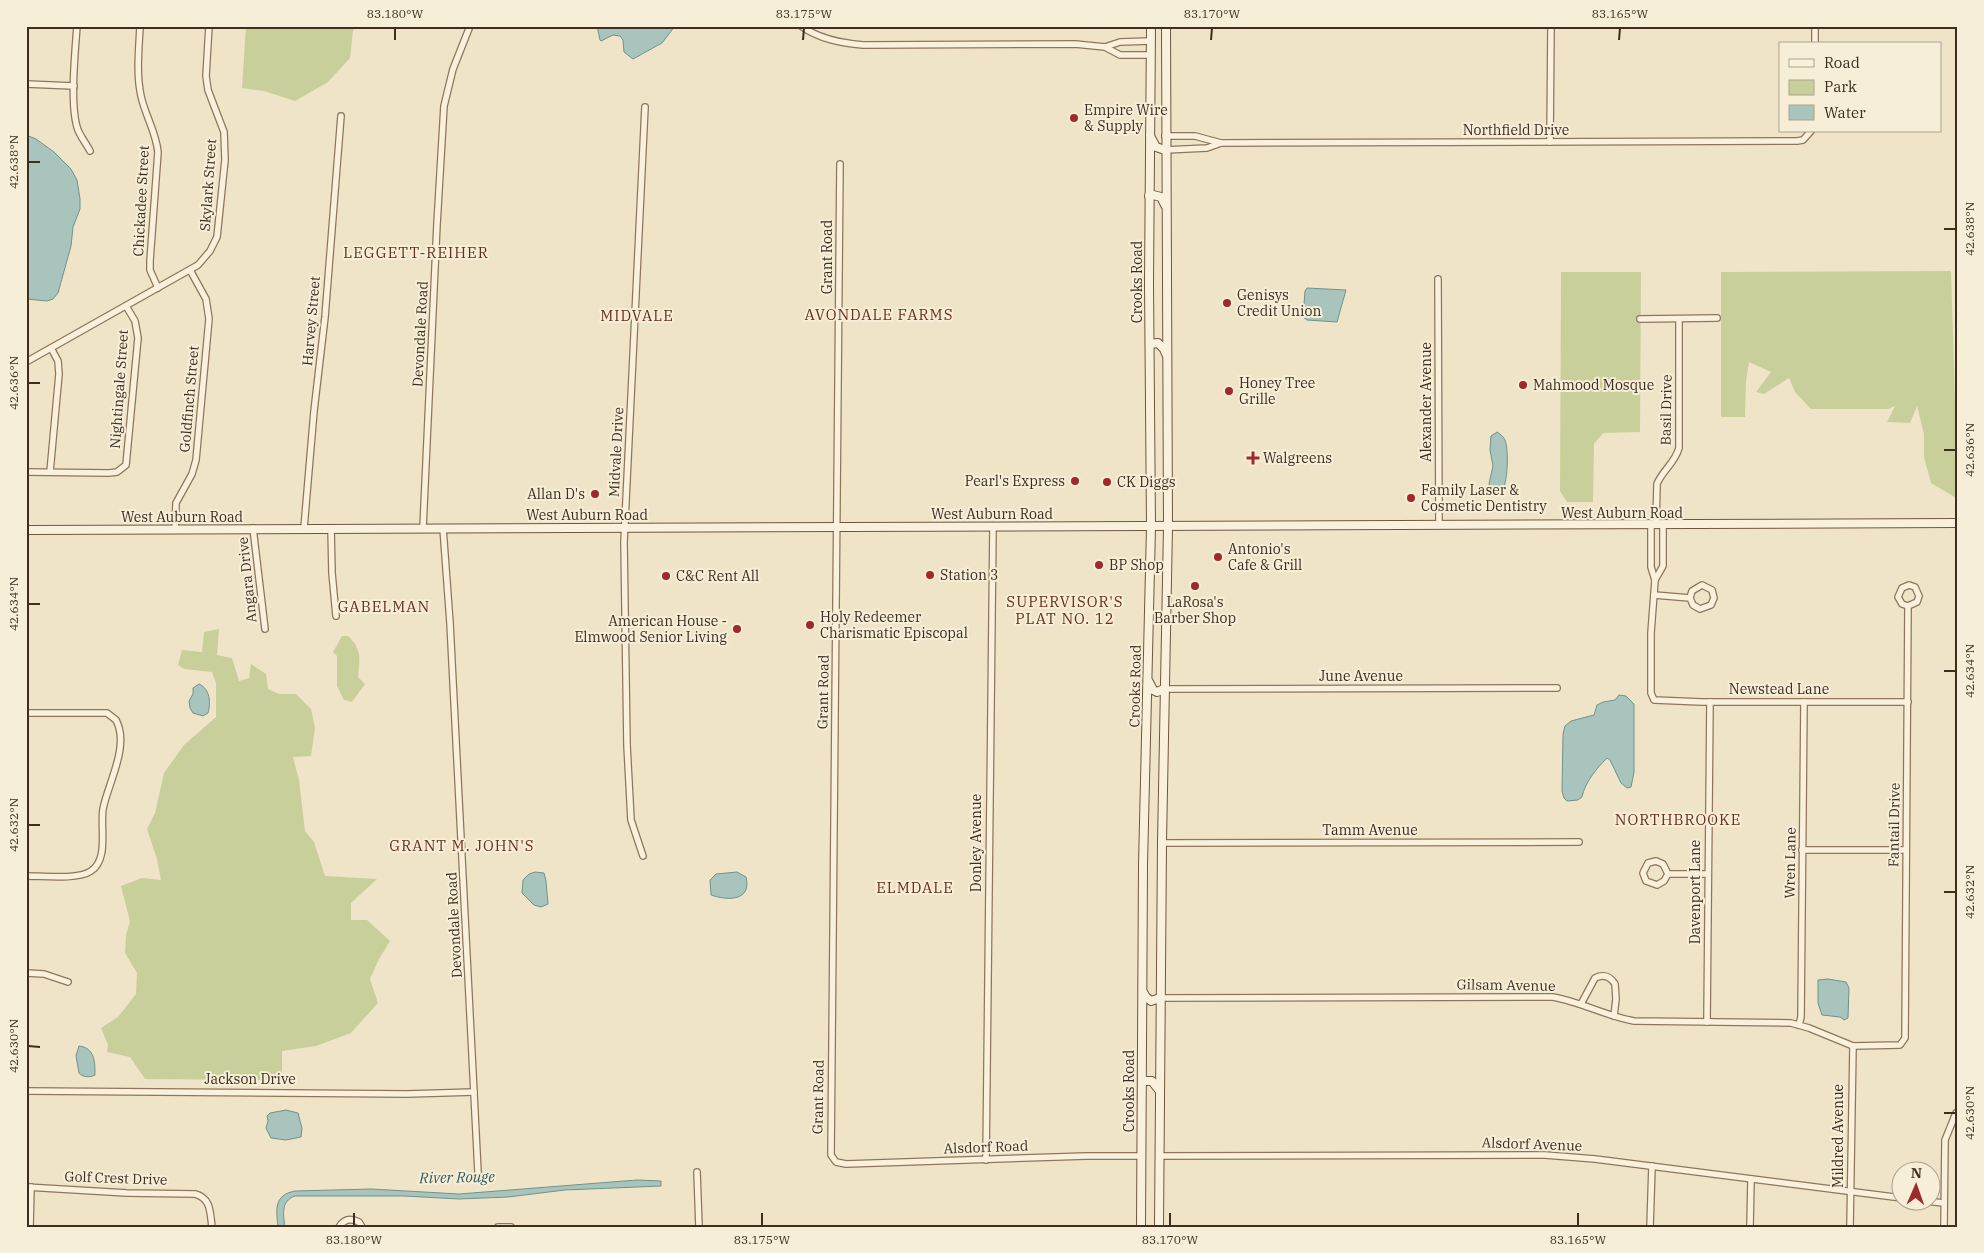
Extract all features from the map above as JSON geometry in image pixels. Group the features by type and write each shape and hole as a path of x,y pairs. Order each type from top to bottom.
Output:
{"main road":[{"name":"Crooks Road","path":"1141,1227 1142,990 1152,526 1149,196 1151,26"},
{"name":"Crooks Road","path":"1159,1227 1163,748 1168,527 1166,26"},
{"path":"1151,41 1160,43 1166,57"},
{"path":"1150,135 1156,147 1165,150"},
{"path":"1149,196 1161,197 1166,207"},
{"path":"1150,344 1154,343 1161,346 1167,356"},
{"path":"1151,487 1158,494 1168,494"},
{"name":"West Auburn Road","path":"26,530 1958,524"},
{"path":"1151,558 1162,559 1167,567"},
{"path":"1148,677 1153,690 1160,692 1164,688"},
{"path":"1146,741 1157,742 1163,748"},
{"path":"1142,990 1148,1000 1155,1001 1160,998"},
{"path":"1142,1081 1152,1081 1160,1091"}],"street":[{"path":"76,26 74,86 76,125 90,150"},
{"name":"Chickadee Street","path":"140,26 139,74 141,96 156,137 158,152 150,261 150,270 158,288"},
{"name":"Skylark Street","path":"26,362 190,270 206,257 217,237 225,166 224,132 208,90 206,76 210,26"},
{"name":"Devondale Road","path":"423,528 444,106 452,69 470,26"},
{"path":"801,26 821,37 863,45 1068,44 1105,47 1120,42 1151,41"},
{"path":"1550,142 1551,26"},
{"path":"1815,26 1815,42"},
{"path":"1105,47 1120,55 1150,55"},
{"path":"26,84 74,86"},
{"name":"Midvale Drive","path":"643,856 631,820 627,745 624,528 646,107"},
{"name":"Harvey Street","path":"304,528 314,411 325,317 341,116"},
{"name":"Northfield Drive","path":"1165,136 1195,136 1221,143 1797,141 1810,133"},
{"name":"Northfield Drive","path":"1165,150 1207,148 1221,143"},
{"name":"Grant Road","path":"834,1159 830,1151 840,164"},
{"name":"Goldfinch Street","path":"175,530 176,503 192,474 196,460 209,319 206,299 190,270"},
{"name":"Alexander Avenue","path":"1438,279 1439,525"},
{"name":"Nightingale Street","path":"26,472 117,472 126,465 138,338 135,321 126,306"},
{"name":"Basil Drive","path":"1657,525 1657,484 1659,478 1674,460 1679,448 1678,318"},
{"path":"1640,319 1717,318"},
{"path":"50,472 59,374 58,361 52,348"},
{"path":"1655,580 1662,566 1657,525"},
{"path":"1657,525 1651,567 1655,580 1654,595 1690,598"},
{"name":"Donley Avenue","path":"986,1160 993,527"},
{"name":"Angara Drive","path":"254,528 265,629"},
{"path":"331,528 336,616"},
{"name":"Devondale Road","path":"444,528 478,1172"},
{"path":"1702,585 1709,587 1714,594 1711,606 1704,609 1693,605 1690,598 1692,591 1702,585"},
{"name":"Newstead Lane","path":"1654,595 1651,633 1652,698 1658,701 1908,702"},
{"name":"Fantail Drive","path":"1902,1043 1905,1038 1908,606"},
{"name":"June Avenue","path":"1164,688 1558,688"},
{"name":"Davenport Lane","path":"1707,1022 1710,702"},
{"name":"Wren Lane","path":"1799,1024 1801,1017 1804,702"},
{"path":"26,713 104,713 110,714 116,720 119,727 118,760 103,810 101,854 97,866 91,872 78,876 26,876"},
{"name":"Tamm Avenue","path":"1162,843 1579,842"},
{"path":"1802,850 1906,850"},
{"path":"1656,861 1663,864 1668,874 1664,881 1657,885 1646,881 1643,873 1648,863 1656,861"},
{"path":"1668,874 1708,874"},
{"path":"26,973 44,974 68,982"},
{"path":"1581,1004 1595,978 1607,977 1615,984 1614,1016"},
{"name":"Gilsam Avenue","path":"1160,998 1546,997 1564,999 1614,1016 1641,1022 1799,1024 1853,1046 1897,1046 1902,1043"},
{"name":"Mildred Avenue","path":"1850,1227 1853,1046"},
{"name":"Jackson Drive","path":"26,1090 407,1094 474,1092"},
{"path":"1944,1227 1945,1140 1956,1113"},
{"name":"Alsdorf Avenue","path":"1159,1156 1518,1154 1565,1156 1892,1197"},
{"name":"Alsdorf Road","path":"834,1159 836,1162 846,1164 1141,1156"},
{"path":"1650,1227 1652,1166"},
{"path":"697,1172 699,1227"},
{"path":"1750,1227 1752,1179"},
{"path":"29,1187 30,1227"},
{"name":"Golf Crest Drive","path":"29,1187 112,1193 195,1194 203,1197 210,1208 212,1227"},
{"path":"339,1227 350,1219 359,1222 362,1227"},
{"path":"498,1227 511,1227"}],"green space":[{"path":"246,26 357,26 353,31 350,58 328,82 295,101 264,91 242,88"},
{"path":"1951,271 1958,499 1931,483 1924,457 1924,434 1917,406 1910,423 1887,422 1895,406 1888,409 1811,409 1795,392 1789,378 1764,394 1756,392 1771,372 1749,362 1746,381 1745,417 1721,417 1721,272"},
{"path":"1561,272 1641,272 1640,432 1603,433 1594,444 1593,502 1567,502 1560,491"},
{"path":"219,629 217,655 232,658 239,681 249,678 251,664 266,674 268,689 279,694 296,694 311,709 315,728 311,756 293,757 299,780 305,831 314,842 325,876 377,879 351,903 351,920 367,920 390,941 370,979 378,1003 351,1033 316,1046 282,1051 282,1072 269,1080 145,1079 130,1057 107,1052 108,1045 101,1028 118,1017 136,994 137,973 125,953 126,935 130,921 121,886 142,878 161,880 157,859 147,829 155,813 164,773 184,745 216,717 216,683 212,672 184,669 178,665 182,650 202,652 204,632"},
{"path":"342,636 348,636 356,645 359,655 358,677 365,684 352,702 344,700 337,686 337,656 333,652"}],"water":[{"path":"597,26 675,26 662,43 633,59 624,52 623,40 620,36 613,35 601,41"},
{"path":"26,135 36,139 54,152 71,169 77,180 80,199 80,209 73,227 71,246 58,293 53,299 47,301 26,299"},
{"path":"1307,288 1346,290 1337,322 1307,320 1303,317 1305,291"},
{"path":"1497,432 1505,440 1507,451 1505,483 1501,493 1495,493 1489,484 1493,466 1490,450 1491,436"},
{"path":"199,684 207,692 209,700 208,713 203,716 193,713 189,701 193,694 193,688"},
{"path":"1619,695 1626,696 1634,704 1634,772 1631,787 1627,788 1621,783 1610,760 1607,758 1595,771 1582,797 1578,800 1567,801 1562,791 1563,734 1565,726 1571,721 1594,715 1597,705 1615,700"},
{"path":"535,872 544,873 546,881 548,904 541,907 534,905 522,893 523,880 529,874"},
{"path":"737,872 746,877 747,885 742,895 724,898 711,895 710,880 716,874"},
{"path":"1828,979 1846,982 1849,988 1848,1018 1844,1020 1840,1017 1822,1015 1818,1003 1818,980"},
{"path":"79,1046 84,1047 93,1056 95,1075 91,1077 86,1077 79,1073 76,1056"},
{"path":"286,1110 298,1113 302,1128 301,1137 286,1140 271,1138 266,1128 267,1116 270,1113"},
{"path":"637,1180 661,1181 661,1186 565,1190 508,1197 459,1199 404,1196 295,1196 287,1201 284,1208 285,1227 278,1227 277,1209 280,1199 288,1193 295,1191 371,1189 459,1194"}],"place":[{"name":"Empire Wire & Supply","path":"1074,118"},
{"name":"Genisys Credit Union","path":"1227,303"},
{"name":"Mahmood Mosque","path":"1523,385"},
{"name":"Honey Tree Grille","path":"1229,391"},
{"name":"Walgreens","path":"1253,458"},
{"name":"Pearl's Express","path":"1075,481"},
{"name":"CK Diggs","path":"1107,482"},
{"name":"Allan D's","path":"595,494"},
{"name":"Family Laser & Cosmetic Dentistry","path":"1411,498"},
{"name":"Antonio's Cafe & Grill","path":"1218,557"},
{"name":"BP Shop","path":"1099,565"},
{"name":"Station 3","path":"930,575"},
{"name":"C&C Rent All","path":"666,576"},
{"name":"LaRosa's Barber Shop","path":"1195,586"},
{"name":"Holy Redeemer Charismatic Episcopal","path":"810,625"},
{"name":"American House - Elmwood Senior Living","path":"737,629"}],"district":[{"name":"LEGGETT-REIHER","path":"416,252"},
{"name":"AVONDALE FARMS","path":"879,314"},
{"name":"MIDVALE","path":"637,315"},
{"name":"GABELMAN","path":"384,606"},
{"name":"SUPERVISOR'S PLAT NO. 12","path":"1065,610"},
{"name":"NORTHBROOKE","path":"1678,819"},
{"name":"GRANT M. JOHN'S","path":"462,845"},
{"name":"ELMDALE","path":"915,887"}],"water label":[{"name":"River Rouge","path":"457,1177"}]}
